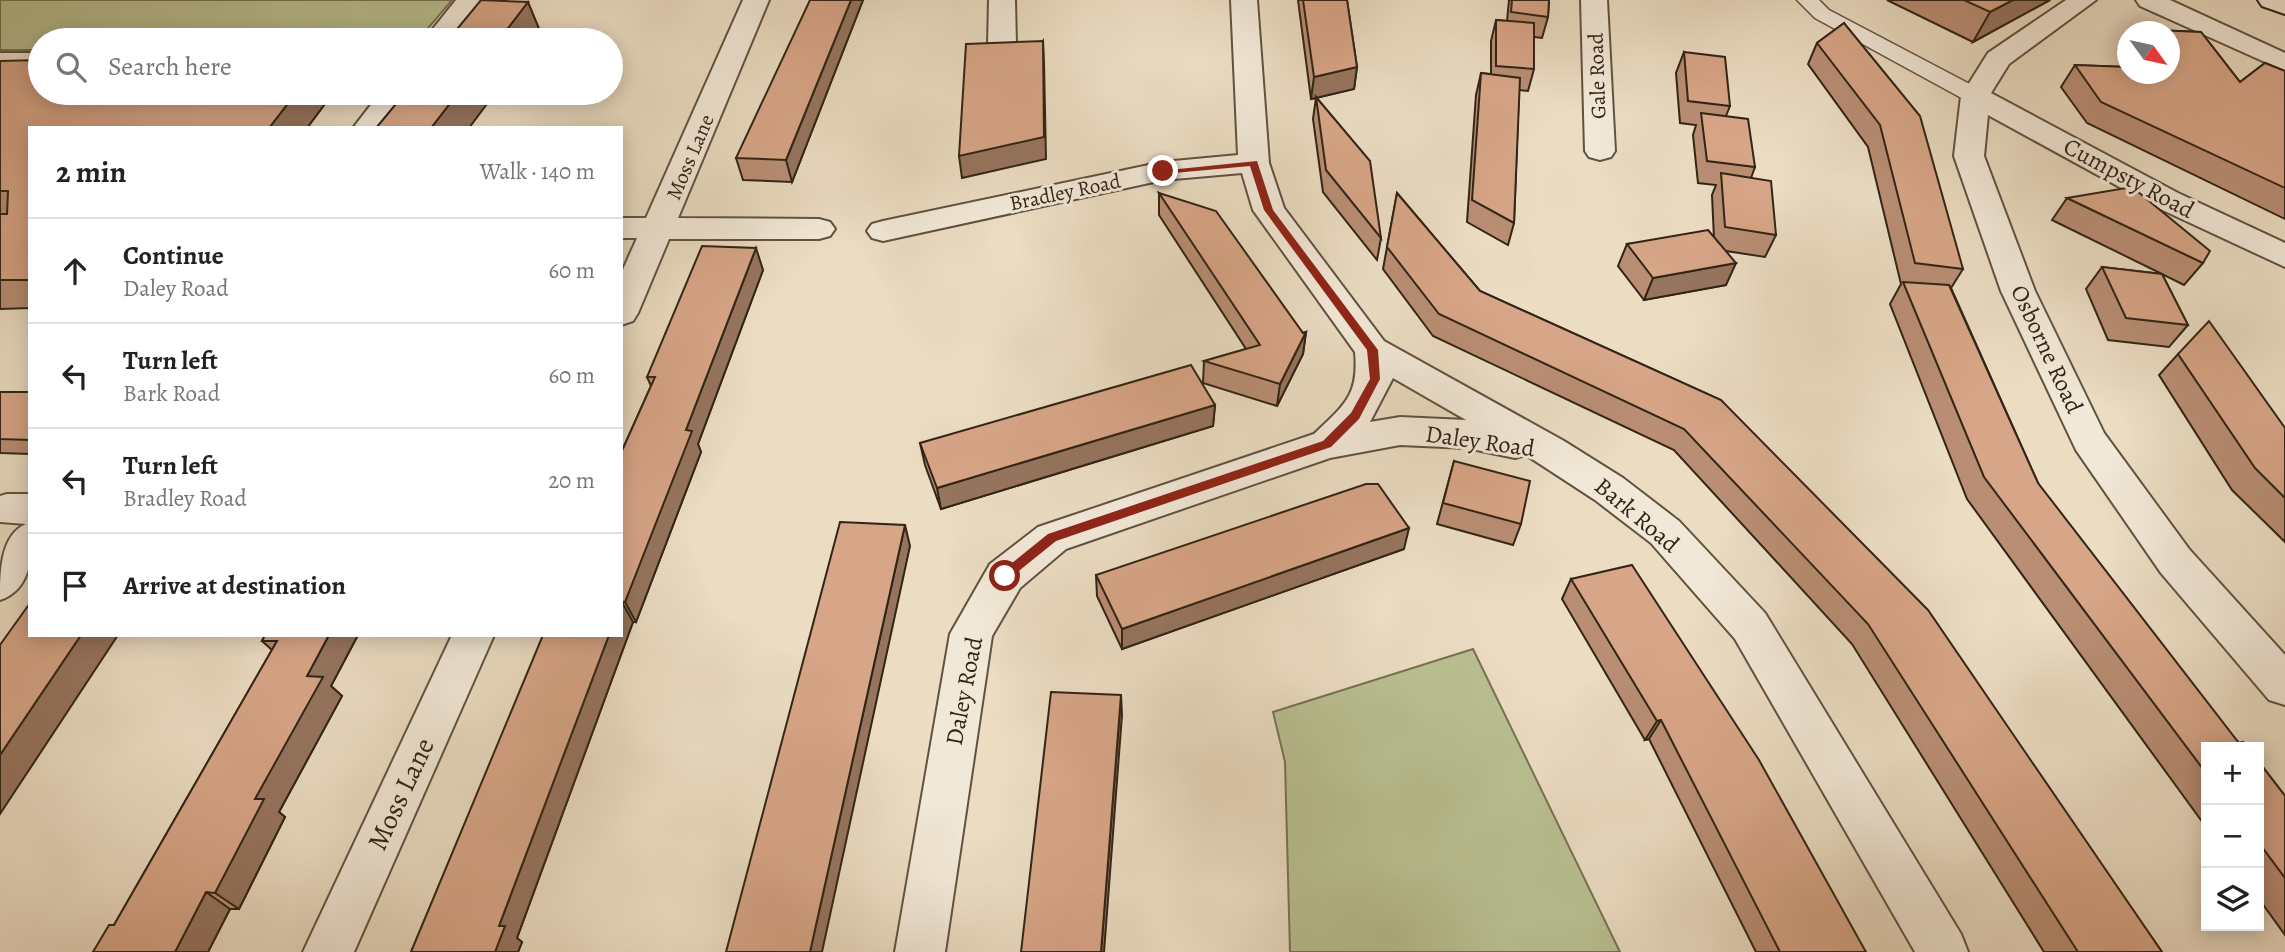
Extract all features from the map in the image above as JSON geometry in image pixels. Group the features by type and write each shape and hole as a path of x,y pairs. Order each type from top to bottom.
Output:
{"street":[{"path":"447,28 470,0"},
{"name":"Moss Lane","path":"623,309 756,0"},
{"path":"1002,0 1002,45"},
{"path":"1244,0 1254,163"},
{"name":"Gale Road","path":"1594,0 1600,151"},
{"name":"Osborne Road","path":"2083,0 1998,59 1975,96 1969,156 2018,291 2089,440 2175,561 2285,686"},
{"path":"2149,0 2285,63"},
{"path":"2271,0 2285,6"},
{"path":"0,61 28,61"},
{"name":"Cumpsty Road","path":"1975,96 2167,200 2285,256"},
{"path":"370,126 386,105"},
{"name":"Bradley Road","path":"883,231 1163,171 1254,163"},
{"name":"Bark Road","path":"1254,163 1269,210 1372,350 1551,451 1609,489 1665,532 1750,626 1943,952"},
{"path":"623,228 820,229"},
{"name":"Daley Road","path":"1327,444 1355,416 1375,379 1372,350"},
{"name":"Daley Road","path":"920,952 971,634 1005,576 1052,538 1327,444 1400,431 1467,434 1551,451"},
{"path":"0,583 22,519"},
{"name":"Moss Lane","path":"328,952 472,637"}],"lane":[{"path":"1807,0 1822,14 1975,96"}],"green space":[{"path":"0,0 452,0 428,28 28,28 28,50 0,50"},
{"path":"1473,649 1620,952 1290,952 1285,762 1273,712"}],"building":[{"path":"481,0 528,2 508,28 458,28"},
{"path":"810,0 851,0 786,160 736,158"},
{"path":"1303,0 1347,0 1357,67 1314,77"},
{"path":"1512,0 1549,0 1548,17 1511,12"},
{"path":"1964,0 2013,0 1990,12"},
{"path":"1496,20 1534,23 1534,69 1496,66"},
{"path":"1844,23 1920,116 1963,269 1915,263 1880,125 1817,43"},
{"path":"2180,31 2201,32 2240,82 2265,63 2285,71 2285,188 2101,102 2075,65 2117,67 2117,84 2180,84"},
{"path":"1043,41 1044,137 959,156 966,44"},
{"path":"1684,52 1725,57 1730,106 1688,101"},
{"path":"28,60 28,105 287,105 271,126 28,126 28,280 0,280 0,214 7,214 8,191 0,191 0,61"},
{"path":"1481,73 1520,78 1514,223 1472,200"},
{"path":"1316,97 1370,161 1381,238 1326,170"},
{"path":"395,105 449,105 433,126 378,126"},
{"path":"1701,113 1748,119 1755,167 1707,161"},
{"path":"1721,173 1771,181 1776,235 1725,227"},
{"path":"2132,187 2210,251 2203,263 2067,198"},
{"path":"1159,193 1216,211 1303,333 1306,332 1280,384 1204,361 1260,345"},
{"path":"1397,193 1480,291 1721,400 1928,610 2162,952 2078,952 1868,624 1684,429 1439,314 1387,247"},
{"path":"1708,230 1736,263 1653,278 1627,244"},
{"path":"702,246 756,248 686,430 692,431 623,602 623,449 655,377 647,377"},
{"path":"2102,267 2162,274 2188,325 2126,318"},
{"path":"1903,282 1949,285 2038,483 2238,742 2201,742 2201,766 1984,477"},
{"path":"2209,321 2285,428 2285,498 2255,468 2178,354"},
{"path":"1191,365 1215,405 937,488 920,443"},
{"path":"0,392 28,392 28,440 0,439"},
{"path":"1454,461 1530,481 1521,524 1443,503"},
{"path":"1366,484 1378,484 1409,528 1122,629 1096,575"},
{"path":"840,522 905,525 810,952 726,952"},
{"path":"1632,565 1759,760 1866,952 1780,952 1661,720 1657,721 1571,579"},
{"path":"28,606 28,637 80,637 0,755 0,645"},
{"path":"264,637 328,637 307,676 323,677 255,799 264,799 215,893 206,892 175,952 93,952 109,925 114,925 277,641 262,641"},
{"path":"542,637 608,637 499,926 505,926 495,952 411,952"},
{"path":"1051,692 1121,695 1101,952 1021,952"},
{"path":"2264,769 2285,796 2285,878 2264,850"}],"route":[{"path":"1005,576 1052,538 1327,444 1355,416 1375,379 1372,350 1269,210 1254,163 1163,171"}]}
